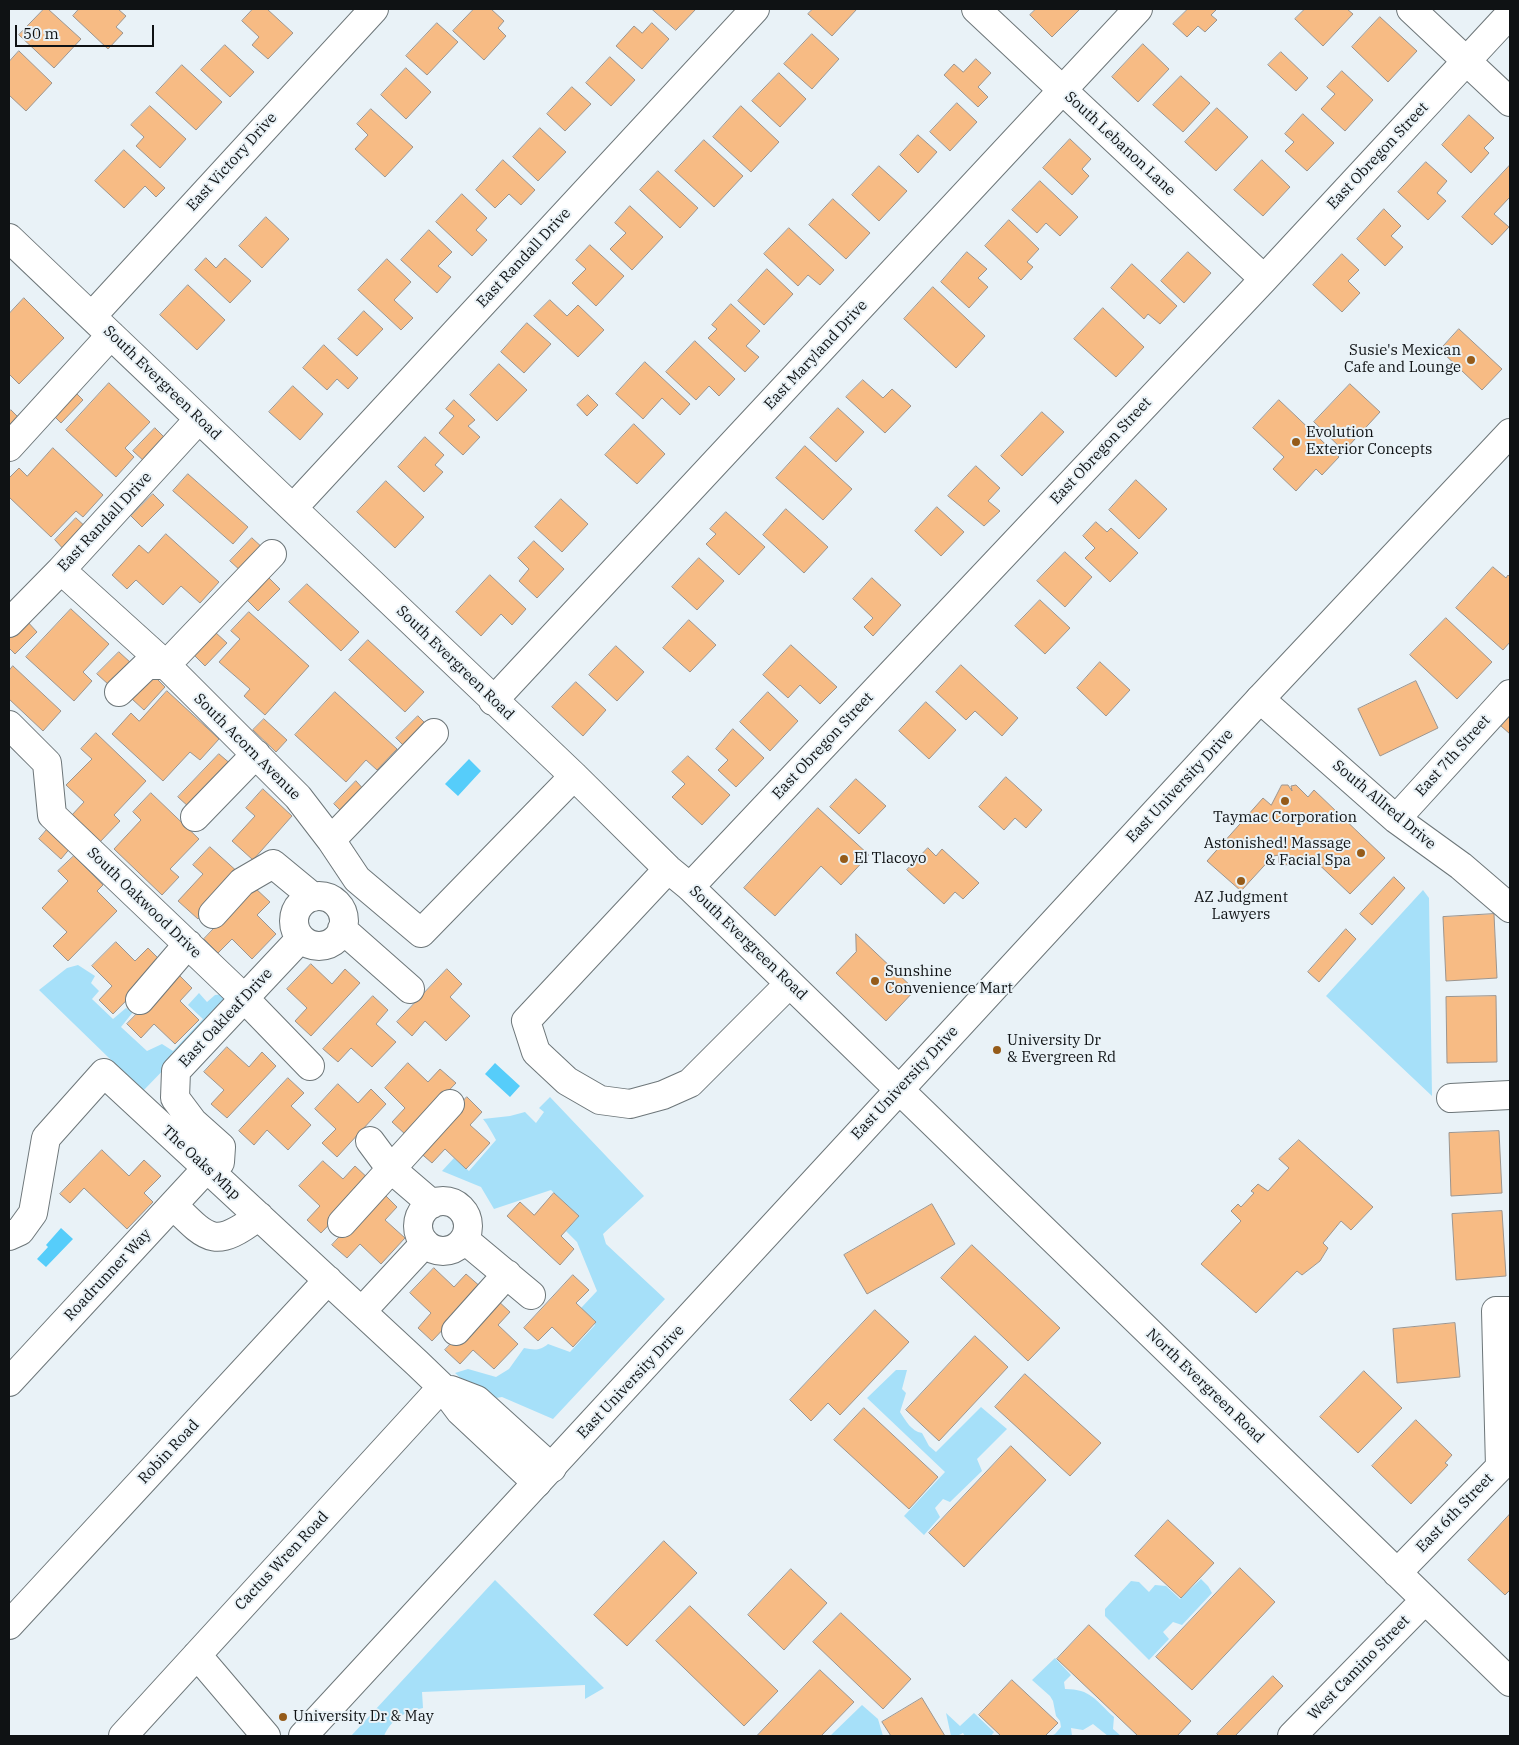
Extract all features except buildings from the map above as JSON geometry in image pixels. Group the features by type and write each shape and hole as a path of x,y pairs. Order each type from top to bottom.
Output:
{"street":[{"name":"East Victory Drive","path":"92,316 374,9"},
{"name":"East Randall Drive","path":"293,508 755,9"},
{"name":"South Lebanon Lane","path":"976,9 1264,279"},
{"name":"East Maryland Drive","path":"493,701 1138,9"},
{"path":"1411,9 1510,102"},
{"name":"East Obregon Street","path":"690,887 1264,279 1510,14"},
{"name":"South Evergreen Road","path":"13,251 92,316 900,1089"},
{"path":"9,447 111,335"},
{"name":"East Randall Drive","path":"9,623 61,570 199,419"},
{"name":"East University Drive","path":"303,1736 1260,699 1510,433"},
{"path":"119,692 147,665 166,665 272,554"},
{"name":"South Acorn Avenue","path":"61,570 166,665 256,754 298,797 331,840 357,879 421,933 574,776"},
{"name":"East 7th Street","path":"1396,819 1510,694"},
{"name":"South Allred Drive","path":"1260,699 1396,819 1460,866 1510,908"},
{"name":"South Oakwood Drive","path":"9,724 47,763 52,815 245,999 310,1066"},
{"path":"331,840 434,733"},
{"path":"195,817 256,754"},
{"path":"213,914 242,882 273,864 324,900 343,914 342,929 339,936 327,945 313,946 300,938 294,926 296,911 300,904 324,900 357,879"},
{"path":"668,869 526,1020 536,1052 567,1081 600,1100 630,1104 690,1083 789,984"},
{"path":"342,929 410,989"},
{"name":"East Oakleaf Drive","path":"214,1158 193,1122 175,1098 176,1071 300,938"},
{"path":"140,1000 188,944"},
{"name":"The Oaks Mhp","path":"9,1236 20,1231 33,1213 46,1138 104,1073 214,1158 259,1216 442,1387 477,1400 544,1475"},
{"name":"North Evergreen Road","path":"900,1089 1510,1682"},
{"path":"1451,1098 1510,1095"},
{"path":"342,1222 450,1104"},
{"path":"370,1141 390,1168 432,1204"},
{"name":"Roadrunner Way","path":"9,1382 214,1158"},
{"path":"440,1201 456,1204 462,1209 468,1224 465,1240 452,1250 435,1250 425,1243 419,1232 420,1216 432,1204 440,1201"},
{"path":"173,1205 207,1236 222,1238 241,1230 259,1216"},
{"path":"465,1240 531,1295"},
{"path":"362,1311 425,1243"},
{"path":"456,1331 507,1274"},
{"name":"Robin Road","path":"9,1625 328,1280"},
{"name":"East 6th Street","path":"1396,1573 1500,1467 1496,1311 1510,1311"},
{"name":"Cactus Wren Road","path":"123,1736 442,1387"},
{"name":"West Camino Street","path":"1292,1736 1425,1600"},
{"path":"197,1655 266,1736"}],"shaded area":[{"path":"1423,890 1429,898 1432,1096 1326,996"},
{"path":"78,965 95,976 91,983 99,991 92,999 113,1019 126,1008 133,1012 121,1027 147,1051 162,1044 173,1051 203,1019 188,1005 199,993 207,1002 215,995 225,994 228,1003 143,1091 39,990 67,968"},
{"path":"550,1097 644,1196 603,1234 606,1244 665,1299 553,1419 502,1397 484,1400 455,1373 468,1369 496,1377 509,1369 524,1348 537,1349 548,1344 570,1352 595,1325 581,1308 597,1291 577,1242 566,1231 578,1217 551,1190 494,1209 481,1187 442,1171 454,1158 469,1171 496,1140 483,1119 525,1112 536,1123 544,1112 539,1108"},
{"path":"896,1370 907,1370 902,1389 906,1393 900,1412 912,1428 922,1433 929,1446 936,1452 981,1407 1007,1429 977,1459 982,1471 950,1502 943,1499 935,1508 940,1517 924,1535 904,1516 945,1472 867,1398"},
{"path":"1201,1579 1212,1593 1182,1625 1173,1622 1163,1632 1169,1639 1149,1660 1105,1616 1105,1609 1131,1581 1139,1582 1149,1592 1155,1585 1166,1586 1180,1599"},
{"path":"495,1580 604,1688 585,1699 585,1685 422,1692 423,1708 395,1720 384,1736 351,1736"},
{"path":"1055,1658 1071,1675 1064,1682 1065,1689 1087,1693 1097,1701 1114,1717 1113,1729 1121,1736 1108,1736 1093,1724 1083,1730 1071,1728 1072,1736 1051,1736 1061,1727 1060,1721 1056,1716 1050,1696 1032,1680"},
{"path":"862,1705 878,1719 883,1736 830,1736"},
{"path":"946,1713 960,1726 974,1713 994,1732 991,1736 965,1736 963,1733 951,1736"}],"water":[{"path":"469,759 481,771 458,796 445,784"},
{"path":"495,1063 520,1086 510,1097 485,1074"},
{"path":"61,1228 73,1239 46,1267 37,1259"}],"place":[{"name":"Susie's Mexican Cafe and Lounge","path":"1471,360"},
{"name":"Evolution Exterior Concepts","path":"1296,442"},
{"name":"Taymac Corporation","path":"1285,801"},
{"name":"Astonished! Massage & Facial Spa","path":"1361,853"},
{"name":"El Tlacoyo","path":"844,859"},
{"name":"AZ Judgment Lawyers","path":"1241,881"},
{"name":"Sunshine Convenience Mart","path":"875,981"},
{"name":"University Dr & Evergreen Rd","path":"997,1050"},
{"name":"University Dr & May","path":"283,1717"}]}
